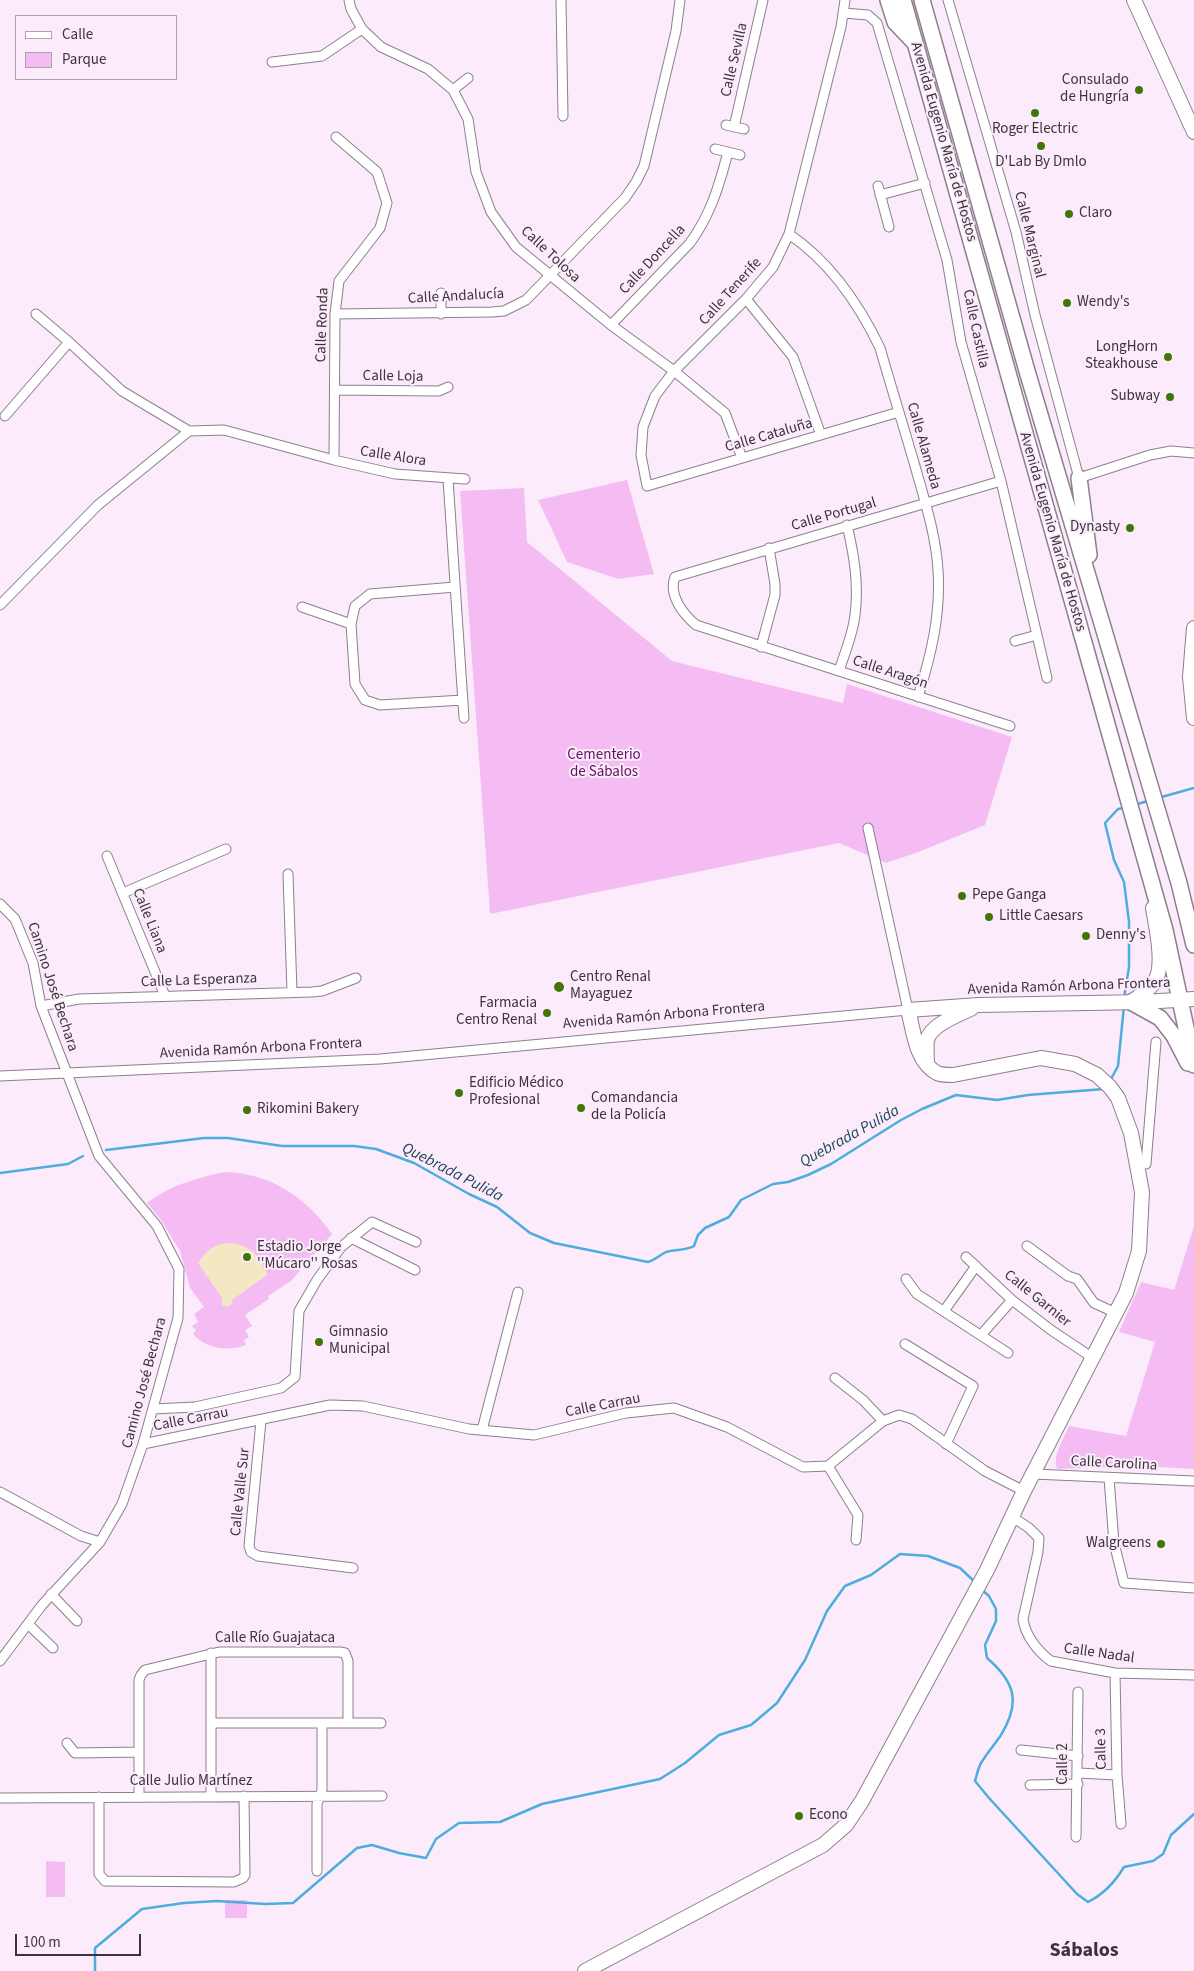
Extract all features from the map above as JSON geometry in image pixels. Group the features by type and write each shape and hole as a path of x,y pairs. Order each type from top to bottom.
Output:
{"highway":[{"path":"888,0 895,22 916,44"},
{"name":"Avenida Eugenio María de Hostos","path":"903,0 1147,871 1188,999 1194,1065"},
{"name":"Avenida Eugenio María de Hostos","path":"922,0 1096,606 1179,883 1194,945"},
{"path":"1079,478 1096,606"},
{"path":"1179,883 1194,919"},
{"path":"1131,1002 1160,1018 1174,1036 1194,1073"}],"main road":[{"path":"1134,0 1194,132"},
{"path":"1194,628 1190,677 1194,718"},
{"path":"1131,1002 1154,982 1158,975 1158,941 1147,871"},
{"name":"Avenida Ramón Arbona Frontera","path":"908,1010 979,1005 1188,999"},
{"path":"927,1065 927,1040 930,1034 939,1025 979,1005"},
{"path":"585,1971 823,1845 846,1825 862,1801 987,1570 1011,1516 1126,1293 1138,1251 1142,1192 1131,1133 1118,1098 1110,1087 1097,1075 1075,1064 1041,1058 953,1075 938,1074 927,1065 918,1052 908,1010"}],"street":[{"name":"Calle Tolosa","path":"349,0 351,9 362,29 381,47 428,68 453,90 468,119 476,172 492,212 516,247 611,325 674,371 725,413 742,458"},
{"path":"561,0 563,116"},
{"name":"Calle Andalucía","path":"335,314 442,314 504,311 526,300 625,198 640,174 644,166 676,31 680,0"},
{"name":"Calle Sevilla","path":"744,129 730,126 763,0"},
{"path":"843,13 844,0"},
{"name":"Calle Marginal","path":"948,0 1016,232 1035,315 1079,478"},
{"name":"Calle Castilla","path":"843,13 868,15 877,23 948,260 961,342 1000,481 1047,678"},
{"name":"Calle Tenerife","path":"647,486 641,455 643,427 655,396 674,371 746,299 773,268 789,234 843,13"},
{"path":"272,62 322,56 362,29"},
{"path":"453,90 468,78"},
{"name":"Calle Ronda","path":"334,460 336,390 335,314 339,281 380,228 387,203 377,172 336,137"},
{"path":"716,149 740,155"},
{"name":"Calle Doncella","path":"611,325 690,243 699,231 709,214 716,195 728,152"},
{"path":"889,227 879,191 924,183"},
{"name":"Calle Alameda","path":"789,234 807,246 833,274 861,311 880,348 925,503 936,548 938,603 932,653 918,697"},
{"path":"441,293 442,314"},
{"path":"746,299 793,357 821,435"},
{"path":"36,314 122,391 189,432 224,430 334,460"},
{"path":"5,416 69,342"},
{"name":"Calle Loja","path":"336,390 439,391 448,387"},
{"name":"Calle Cataluña","path":"647,486 899,412"},
{"path":"0,605 98,505 189,432"},
{"path":"1079,478 1150,455 1171,451 1194,453"},
{"name":"Calle Alora","path":"334,460 395,474 465,479"},
{"path":"448,478 464,718"},
{"name":"Calle Portugal","path":"675,577 1000,481"},
{"path":"839,671 852,629 856,598 855,560 847,526"},
{"path":"761,647 775,594 769,548"},
{"name":"Calle Aragón","path":"675,577 672,585 680,609 696,625 1010,726"},
{"path":"455,587 370,594 355,606 351,624 354,684 365,700 380,705 463,700"},
{"path":"302,607 351,624"},
{"path":"1015,642 1037,636"},
{"path":"868,828 908,1010"},
{"path":"123,893 226,850"},
{"name":"Calle Liana","path":"107,856 165,996"},
{"path":"288,874 292,992"},
{"name":"Camino José Bechara","path":"0,904 15,919 33,964 41,1006 100,1158 157,1226 179,1268 178,1318 143,1444 122,1504 100,1542 51,1594 0,1661"},
{"name":"Calle La Esperanza","path":"41,1006 78,999 322,991 356,978"},
{"name":"Avenida Ramón Arbona Frontera","path":"0,1076 380,1059 908,1010"},
{"path":"1146,1164 1156,1042"},
{"path":"1131,1133 1149,1133"},
{"path":"153,1409 195,1406 281,1388 295,1377 299,1311 317,1280 341,1247 372,1222 416,1242"},
{"path":"351,1238 415,1270"},
{"path":"1027,1246 1068,1276 1077,1279 1094,1303 1116,1313"},
{"name":"Calle Garnier","path":"966,1257 1012,1300 1051,1330 1093,1358"},
{"path":"944,1311 976,1266"},
{"path":"906,1279 917,1294 1008,1354"},
{"path":"482,1430 518,1292"},
{"path":"981,1335 1012,1300"},
{"path":"905,1344 973,1386 946,1444"},
{"path":"835,1378 863,1400 883,1421"},
{"name":"Calle Carrau","path":"143,1444 330,1405 364,1406 469,1429 534,1435 626,1413 674,1408 727,1426 803,1467 828,1466"},
{"path":"856,1540 858,1515 828,1466 883,1421 899,1415 912,1420 985,1471 1024,1491"},
{"name":"Calle Valle Sur","path":"261,1420 249,1546 251,1552 258,1556 354,1568"},
{"name":"Calle Carolina","path":"1033,1474 1194,1481"},
{"path":"1109,1478 1114,1542 1124,1583 1194,1588"},
{"path":"0,1492 81,1536 100,1542"},
{"name":"Calle Nadal","path":"1011,1516 1029,1528 1039,1538 1038,1552 1023,1619 1024,1626 1037,1650 1051,1661 1115,1673 1194,1674"},
{"path":"51,1594 77,1622"},
{"path":"28,1624 53,1648"},
{"path":"210,1653 212,1796"},
{"name":"Calle Río Guajataca","path":"139,1796 141,1675 145,1670 210,1653 345,1653 348,1661 348,1723"},
{"name":"Calle 3","path":"1115,1673 1117,1775 1121,1824"},
{"name":"Calle 2","path":"1076,1837 1078,1692"},
{"path":"210,1723 381,1723"},
{"path":"317,1871 317,1804 320,1795 322,1723"},
{"path":"68,1743 75,1753 139,1752"},
{"path":"1021,1750 1078,1756"},
{"path":"1078,1773 1117,1775"},
{"path":"1030,1785 1078,1784"},
{"path":"99,1797 99,1874 105,1881 234,1882 245,1875 244,1796"},
{"name":"Calle Julio Martínez","path":"0,1798 382,1796"}],"green space":[{"path":"627,480 654,574 618,579 567,562 538,500"},
{"name":"Cementerio de Sábalos","path":"524,488 527,542 672,661 843,703 847,684 1012,737 985,825 886,863 839,843 490,914 460,491"},
{"name":"Estadio Jorge ''Múcaro'' Rosas","path":"225,1172 257,1177 272,1182 286,1190 311,1209 332,1234 291,1281 268,1296 269,1299 245,1315 252,1326 245,1330 249,1337 244,1340 246,1345 225,1349 204,1343 193,1334 196,1330 192,1326 198,1322 194,1314 204,1307 190,1288 180,1251 161,1220 147,1203 174,1187"},
{"path":"1194,1226 1194,1469 1140,1466 1057,1469 1057,1453 1069,1426 1126,1436 1155,1342 1119,1332 1141,1282 1174,1290"},
{"path":"46,1861 65,1862 65,1897 46,1897"},
{"path":"225,1900 247,1900 247,1918 225,1918"}],"sand":[{"path":"227,1243 242,1245 253,1252 261,1261 267,1275 232,1300 232,1304 227,1307 222,1305 222,1298 198,1263 210,1249"}],"waterway":[{"name":"Quebrada Pulida","path":"1158,798 1194,788"},
{"name":"Quebrada Pulida","path":"1134,805 1148,801"},
{"name":"Quebrada Pulida","path":"1124,808 1118,809 1105,823 1114,860 1124,882 1129,922 1129,967 1124,998"},
{"name":"Quebrada Pulida","path":"1110,1081 1118,1066 1124,1006"},
{"name":"Quebrada Pulida","path":"106,1150 204,1138 228,1138 282,1146 354,1146 376,1149 414,1163 469,1194 497,1207 530,1233 554,1243 648,1262 666,1252 694,1246 698,1235 705,1228 729,1217 741,1200 773,1184 788,1182 831,1164 901,1120 956,1095 997,1100 1028,1095 1104,1089"},
{"name":"Quebrada Pulida","path":"0,1173 68,1164 83,1156"},
{"path":"95,1971 95,1948 142,1909 184,1903 217,1901 265,1904 293,1903 357,1848 372,1845 426,1858 436,1839 459,1823 500,1822 542,1804 660,1779 685,1763 719,1735 751,1725 777,1703 805,1660 827,1611 845,1586 871,1575 900,1554 928,1556 960,1568 976,1583"},
{"path":"981,1589 989,1596 996,1609 996,1621 985,1645 987,1658 1009,1684 1013,1702 1007,1723 1001,1735 981,1763 975,1781 1077,1894 1088,1902 1109,1887 1124,1867 1153,1861 1163,1854 1171,1835 1194,1814"}],"place":[{"name":"Consulado de Hungría","path":"1139,90"},
{"name":"Roger Electric","path":"1035,113"},
{"name":"D'Lab By Dmlo","path":"1041,146"},
{"name":"Claro","path":"1069,214"},
{"name":"Wendy's","path":"1067,303"},
{"name":"LongHorn Steakhouse","path":"1168,357"},
{"name":"Subway","path":"1170,397"},
{"name":"Dynasty","path":"1130,528"},
{"name":"Pepe Ganga","path":"962,896"},
{"name":"Little Caesars","path":"989,917"},
{"name":"Denny's","path":"1086,936"},
{"name":"Centro Renal Mayaguez","path":"559,987"},
{"name":"Farmacia Centro Renal","path":"547,1013"},
{"name":"Edificio Médico Profesional","path":"459,1093"},
{"name":"Comandancia de la Policía","path":"581,1108"},
{"name":"Rikomini Bakery","path":"247,1110"},
{"name":"Estadio Jorge ''Múcaro'' Rosas","path":"247,1257"},
{"name":"Gimnasio Municipal","path":"319,1342"},
{"name":"Walgreens","path":"1161,1544"},
{"name":"Econo","path":"799,1816"}],"district":[{"name":"Sábalos","path":"1084,1952"}]}
